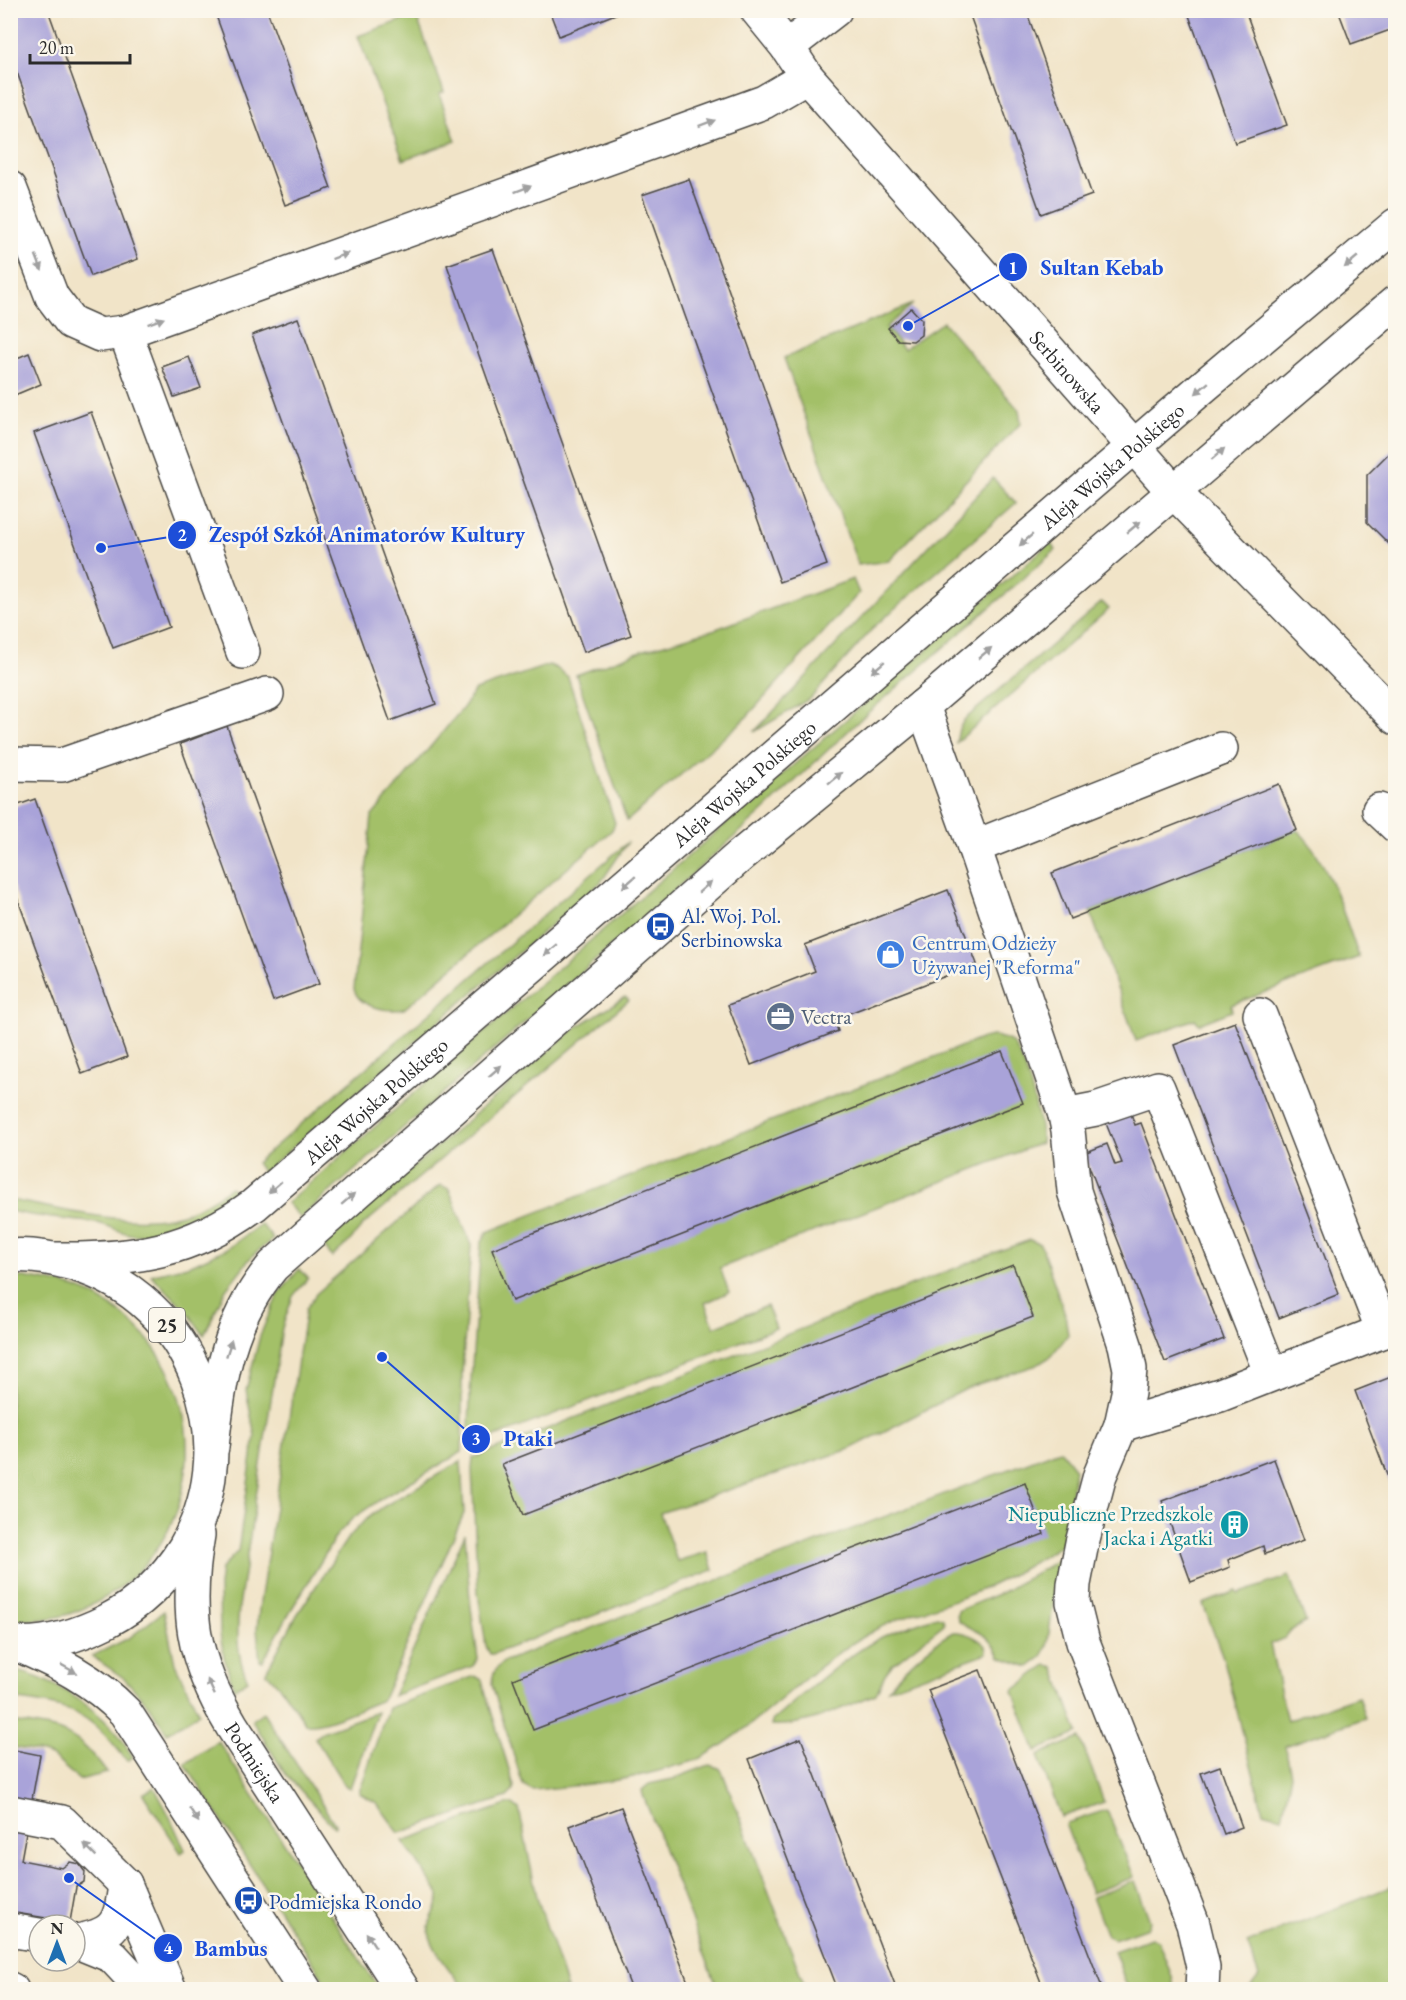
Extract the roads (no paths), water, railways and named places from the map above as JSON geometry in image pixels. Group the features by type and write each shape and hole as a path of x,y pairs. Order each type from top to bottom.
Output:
{"main road":[{"name":"Serbinowska","path":"757,10 787,47 807,77 1174,492 1395,718"},
{"path":"787,47 835,10"},
{"path":"10,189 52,297 71,322 100,335 125,332 764,102 807,77"},
{"name":"Aleja Wojska Polskiego","path":"56,1259 135,1256 166,1249 214,1232 254,1205 1395,225"},
{"path":"212,1447 218,1390 226,1355 246,1303 273,1266 740,856 923,706 1395,303"},
{"path":"125,332 243,652"},
{"path":"10,764 62,765 267,694"},
{"path":"923,706 974,847 1065,1115 1074,1191 1125,1344 1130,1369 1128,1393 1121,1425 1100,1475 1082,1543 1073,1602 1083,1642 1193,1924 1203,1967 1202,1989"},
{"path":"974,847 1221,749"},
{"path":"1121,1425 1220,1395 1389,1329 1260,1015"},
{"path":"1065,1115 1096,1109 1158,1088 1271,1374"},
{"name":"25","path":"14,1254 56,1259 110,1278 140,1298 165,1322 186,1351 200,1383 208,1414 212,1447 210,1477 203,1506 190,1538 174,1566 149,1592 120,1614 88,1630 62,1638 14,1644"},
{"name":"Podmiejska","path":"203,1506 192,1593 193,1627 199,1657 209,1686 238,1735 403,1989"},
{"path":"14,1644 61,1664 86,1678 109,1695 125,1712 145,1739 305,1989"},
{"path":"10,1812 62,1822 125,1884 170,1989"},
{"path":"87,1939 97,1938 113,1927 123,1908 125,1884"},
{"path":"10,1930 27,1933"},
{"path":"87,1946 112,1956 144,1989"}],"place":[{"name":"Sultan Kebab","path":"908,326"},
{"name":"Zespół Szkół Animatorów Kultury","path":"101,548"},
{"name":"Al. Woj. Pol. Serbinowska","path":"660,927"},
{"name":"Centrum Odzieży Używanej \"Reforma\"","path":"891,954"},
{"name":"Vectra","path":"780,1016"},
{"name":"Ptaki","path":"382,1357"},
{"name":"Niepubliczne Przedszkole Jacka i Agatki","path":"1234,1525"},
{"name":"Bambus","path":"69,1878"},
{"name":"Podmiejska Rondo","path":"248,1901"}]}
